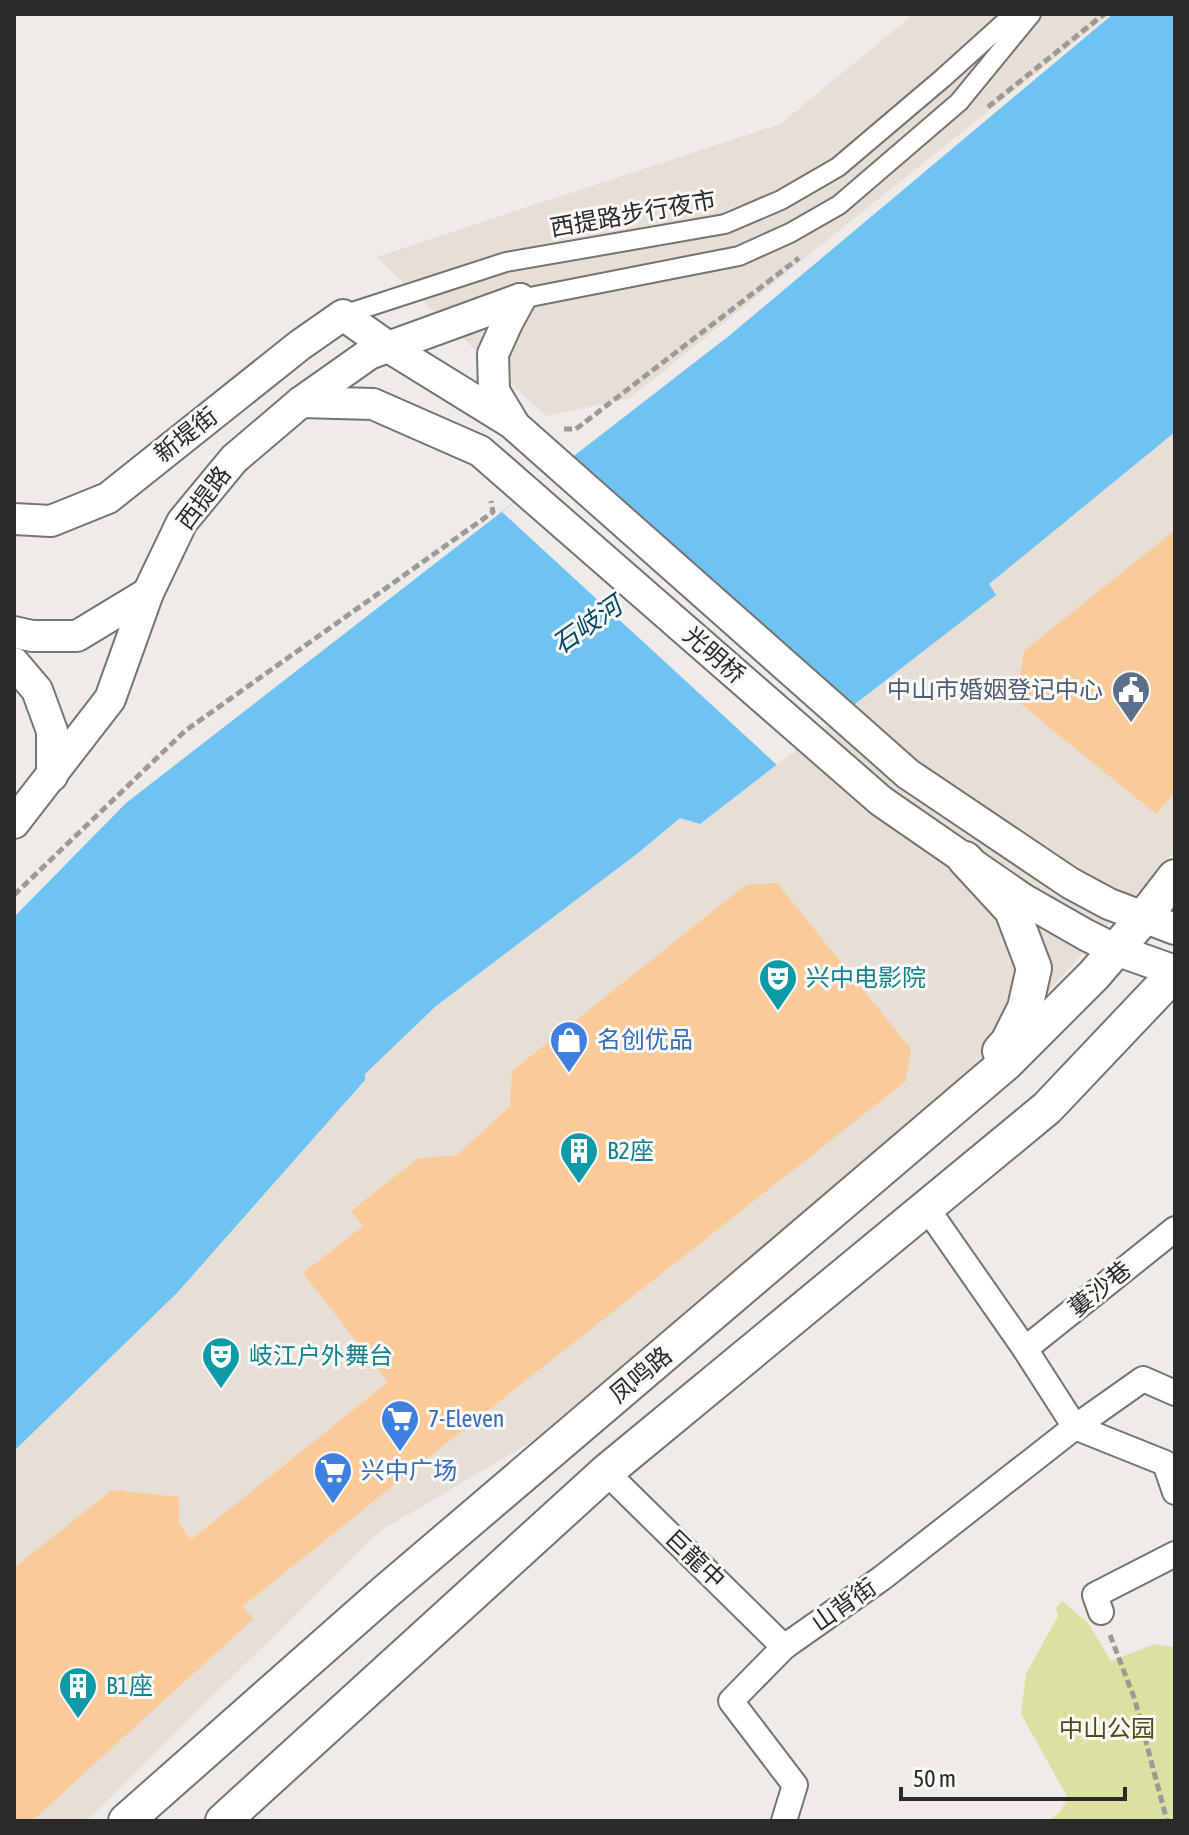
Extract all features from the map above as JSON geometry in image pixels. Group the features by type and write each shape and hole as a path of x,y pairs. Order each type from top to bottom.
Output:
{"main road":[{"path":"951,1109 1008,1042 1025,1008 1034,968 1012,910 965,859"},
{"name":"凤鸣路","path":"126,1821 383,1594 1006,1063 1116,950 1160,923 1175,877"},
{"path":"223,1821 606,1472 1047,1108 1175,972"}],"street":[{"name":"西提路步行夜市","path":"343,315 506,262 725,224 781,200 838,167 1014,14"},
{"path":"520,299 739,256 790,233 839,205 959,102 1031,14"},
{"name":"西提路","path":"14,823 110,699 148,593 182,522 234,459 301,402 369,354 520,299"},
{"name":"光明桥","path":"520,299 493,354 494,391 515,426 908,774 1070,883 1109,904 1160,923"},
{"path":"343,315 515,426"},
{"name":"新堤街","path":"14,519 51,521 108,498 300,345 343,315"},
{"name":"光明桥","path":"301,402 373,404 480,451 881,801 1023,899 1116,950 1175,972"},
{"path":"14,632 32,636 77,636 148,593"},
{"path":"14,663 37,690 52,731 52,776"},
{"path":"926,1207 1075,1427 1165,1463 1175,1492"},
{"name":"蔞沙巷","path":"1025,1349 1175,1229"},
{"name":"山背街","path":"784,1821 795,1785 731,1701 784,1647 882,1578 1075,1427 1143,1379 1175,1393"},
{"name":"巨龍中","path":"606,1472 784,1647"},
{"path":"1101,1612 1095,1595 1175,1554"}],"path":[{"path":"14,895 185,731 493,512 480,451"},
{"path":"1101,1612 1135,1700 1167,1821"}],"shaded area":[{"path":"914,14 1110,14 630,398 546,416 376,257 780,124"},
{"name":"兴中广场","path":"1175,432 1175,851 1011,1033 604,1399 380,1531 86,1821 14,1821 14,1451 177,1293 365,1080 364,1074 436,1006 680,818 700,824 996,595 988,584"}],"green space":[{"name":"中山公园","path":"1062,1601 1088,1623 1111,1661 1155,1644 1175,1647 1175,1821 1049,1821 1060,1812 1068,1798 1021,1714 1026,1674 1058,1616 1056,1608"}],"water":[{"name":"石岐河","path":"1113,14 1175,14 1175,432 989,584 996,595 700,824 680,818 436,1006 365,1074 365,1080 177,1293 14,1451 14,917 126,803 730,335"}],"pier":[{"path":"574,456 852,707 777,765 502,512"}],"building":[{"path":"1175,530 1175,792 1156,814 1016,700 1024,651"},
{"name":"B2座","path":"777,883 911,1049 905,1082 243,1606 253,1619 32,1821 14,1821 14,1568 112,1490 179,1497 179,1524 191,1540 388,1382 303,1273 363,1226 351,1211 417,1159 457,1155 510,1106 512,1071 746,885"}],"place":[{"name":"中山市婚姻登记中心","path":"1131,724"},
{"name":"兴中电影院","path":"778,1012"},
{"name":"名创优品","path":"569,1074"},
{"name":"B2座","path":"579,1185"},
{"name":"岐江户外舞台","path":"221,1390"},
{"name":"7-Eleven","path":"400,1453"},
{"name":"兴中广场","path":"333,1505"},
{"name":"B1座","path":"78,1720"}]}
